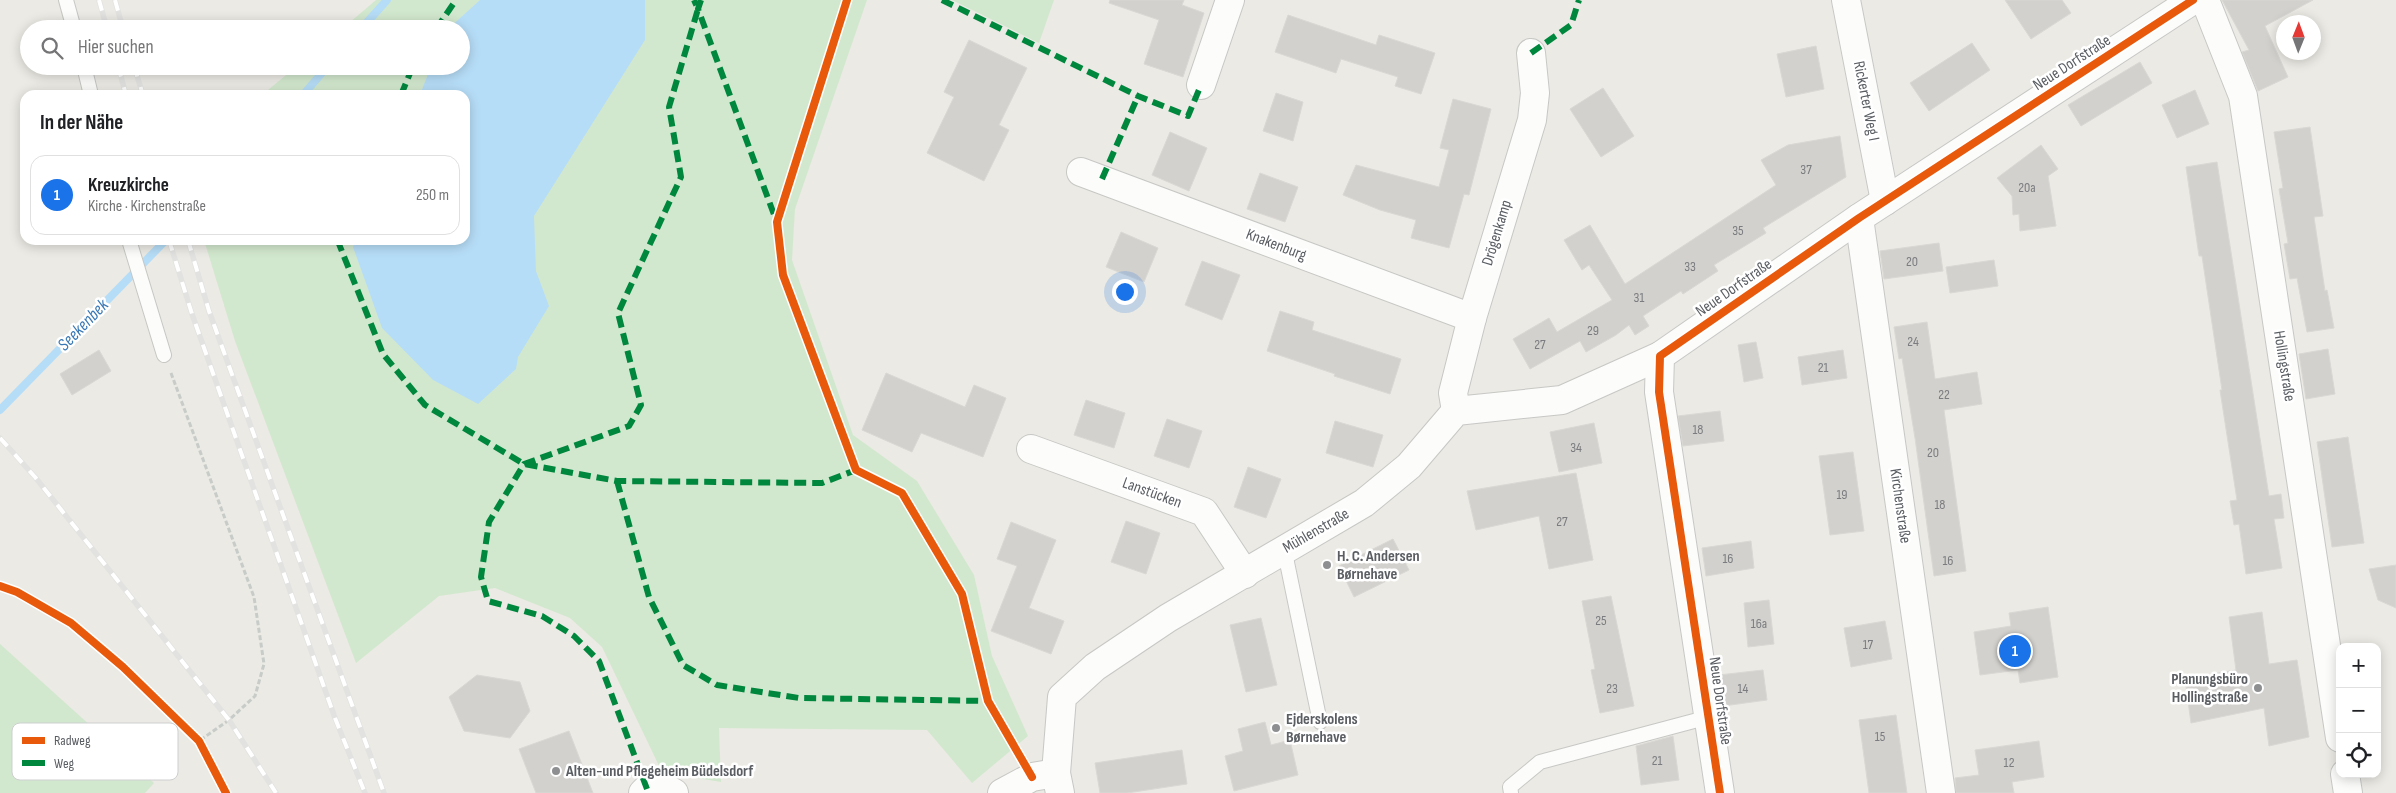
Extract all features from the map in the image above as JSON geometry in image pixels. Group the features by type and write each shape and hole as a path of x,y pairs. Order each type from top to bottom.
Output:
{"street":[{"path":"1200,84 1230,0"},
{"name":"Rickerter Weg I","path":"1846,0 1885,202"},
{"name":"Neue Dorfstraße","path":"1720,793 1659,392 1660,356 1859,218 2193,0"},
{"name":"Hollingstraße","path":"2205,0 2243,96 2339,733"},
{"name":"Drögenkamp","path":"1456,411 1453,393 1472,318 1532,120 1535,93 1530,54"},
{"name":"Knakenburg","path":"1081,172 1472,318"},
{"name":"Kirchenstraße","path":"1859,218 1941,793"},
{"path":"1456,411 1562,400 1660,356"},
{"name":"Mühlenstraße","path":"1058,783 1062,697 1095,667 1168,618 1246,574 1284,548 1364,503 1408,466 1456,411"},
{"name":"Lanstücken","path":"1030,449 1204,512 1246,574"},
{"path":"1002,793 1032,777 1058,783"},
{"path":"2346,778 2348,793"},
{"path":"643,793 647,789 667,789 674,793"}],"lane":[{"path":"66,0 72,20"},
{"path":"86,75 90,90"},
{"path":"131,245 164,355"},
{"path":"1284,548 1320,722"},
{"path":"1511,793 1510,787 1540,762 1709,717"}],"path":[{"path":"164,355 254,597 264,664 255,696 229,720 199,741"},
{"path":"192,734 199,741 203,749"}],"green space":[{"path":"376,0 867,0 795,209 792,260 853,435 917,481 974,575 992,656 1028,736 972,783 927,730 719,728 721,782 662,772 602,647 570,618 495,588 439,596 356,663 235,341 206,245 470,245 470,90 268,90 286,75 470,75 470,20 353,20"},
{"path":"952,0 1054,0 1039,43"},
{"path":"0,644 88,723 12,723 12,780 151,780 154,783 145,793 0,793"}],"water":[{"path":"480,0 645,0 645,40 534,216 536,271 549,306 518,357 516,369 478,404 433,380 382,328 353,247 354,245 470,245 470,90 422,90 428,75 470,75 470,20 458,20"}],"building":[{"path":"1110,0 1184,0 1182,5 1204,13 1183,77 1144,64 1159,20 1109,3"},
{"path":"2005,0 2062,0 2071,13 2031,39"},
{"path":"2222,0 2313,0 2285,15 2276,15 2276,20 2265,26 2276,50 2276,60 2280,60 2288,77 2258,91 2242,52 2249,50"},
{"path":"1288,15 1376,45 1379,35 1435,53 1421,94 1395,86 1398,77 1341,59 1336,73 1275,52"},
{"path":"969,40 1027,68 999,125 1009,130 984,181 927,153 954,97 944,92"},
{"path":"1972,43 1990,70 1929,111 1910,83"},
{"path":"1816,46 1824,89 1786,97 1777,54"},
{"path":"2140,62 2152,83 2081,126 2068,105"},
{"path":"1603,88 1634,136 1601,157 1570,109"},
{"path":"2195,90 2209,124 2177,138 2162,105"},
{"path":"1276,93 1303,102 1293,141 1263,131"},
{"path":"1453,99 1491,109 1469,195 1464,194 1449,248 1411,238 1416,220 1380,210 1343,195 1356,165 1439,187 1449,150 1440,148"},
{"path":"2310,127 2323,216 2314,217 2325,291 2327,290 2334,328 2307,332 2297,278 2290,279 2284,244 2288,243 2279,189 2283,188 2274,132"},
{"path":"1170,132 1207,148 1189,191 1152,175"},
{"path":"1840,136 1846,177 1763,228 1766,233 1714,265 1718,271 1683,294 1681,291 1643,316 1649,326 1635,335 1629,325 1616,335 1586,352 1580,341 1530,369 1513,339 1549,318 1557,332 1612,300 1589,265 1582,270 1564,240 1590,225 1625,284 1776,185 1761,160 1788,145"},
{"path":"2041,145 2058,169 2048,176 2056,226 2020,231 2019,214 2013,215 2012,196 1997,178"},
{"path":"2217,162 2269,496 2281,494 2284,518 2274,519 2282,568 2246,574 2239,524 2234,525 2230,501 2237,500 2202,256 2199,256 2186,167"},
{"path":"1260,173 1298,187 1285,222 1247,209"},
{"path":"1121,232 1158,248 1144,282 1106,267"},
{"path":"1939,243 1943,271 1884,279 1880,251"},
{"path":"1994,260 1998,286 1950,293 1946,267"},
{"path":"1202,261 1240,275 1222,320 1185,305"},
{"path":"1280,311 1314,322 1312,330 1401,359 1390,394 1267,351"},
{"path":"1927,322 1935,379 1977,372 1982,404 1944,410 1966,571 1934,576 1915,438 1902,358 1899,359 1894,327"},
{"path":"1756,342 1763,378 1744,382 1738,345"},
{"path":"2328,349 2335,394 2306,399 2299,354"},
{"path":"99,350 111,371 72,395 60,374"},
{"path":"1843,350 1847,378 1802,385 1798,357"},
{"path":"886,373 965,407 974,385 1006,398 983,457 921,433 912,452 862,430"},
{"path":"1086,400 1125,413 1114,448 1074,435"},
{"path":"1720,411 1724,441 1683,446 1678,416"},
{"path":"1167,419 1202,431 1189,468 1154,456"},
{"path":"1335,421 1383,435 1373,467 1326,453"},
{"path":"1594,423 1602,463 1559,472 1550,432"},
{"path":"2348,437 2364,543 2332,547 2317,442"},
{"path":"1853,452 1864,531 1830,535 1819,456"},
{"path":"1248,467 1281,479 1266,518 1234,507"},
{"path":"1576,473 1593,560 1549,569 1539,516 1476,530 1467,491"},
{"path":"1126,521 1160,533 1146,574 1111,562"},
{"path":"1011,522 1056,540 1029,608 1064,621 1051,654 991,631 1017,566 997,559"},
{"path":"1393,539 1409,570 1354,597 1339,566"},
{"path":"1751,541 1754,568 1706,576 1702,548"},
{"path":"2396,565 2396,608 2378,600 2369,569"},
{"path":"1611,596 1634,706 1600,713 1591,670 1595,669 1582,601"},
{"path":"1769,600 1774,644 1748,647 1744,603"},
{"path":"2048,607 2058,677 2020,683 2018,670 1980,675 1974,632 2011,626 2009,613"},
{"path":"2262,612 2269,664 2297,660 2309,737 2269,746 2264,708 2191,723 2185,679 2236,670 2229,617"},
{"path":"1261,618 1277,685 1246,692 1230,625"},
{"path":"1885,621 1892,659 1851,667 1844,628"},
{"path":"1763,670 1767,700 1723,706 1719,675"},
{"path":"477,675 520,682 530,711 510,738 464,731 449,697"},
{"path":"1896,715 1907,793 1869,793 1859,720"},
{"path":"1265,722 1271,745 1290,740 1298,775 1234,791 1225,756 1243,751 1238,729"},
{"name":"Alten-und Pflegeheim Büdelsdorf","path":"569,731 593,793 536,793 519,749"},
{"path":"1673,736 1679,780 1641,785 1636,746"},
{"path":"2039,741 2044,777 2012,782 2014,793 1956,793 1955,778 1979,775 1975,750"},
{"path":"1182,750 1187,784 1127,793 1100,793 1095,763"}],"waterway":[{"name":"Seekenbek","path":"369,20 387,0"},
{"name":"Seekenbek","path":"307,90 320,75"},
{"name":"Seekenbek","path":"0,410 161,245"}],"railway":[{"path":"99,0 105,20"},
{"path":"115,0 121,20"},
{"path":"120,75 125,90"},
{"path":"137,75 141,90"},
{"path":"171,245 192,314 335,718 365,793"},
{"path":"189,245 209,311 384,793"},
{"path":"0,438 35,477 229,720 276,793"}],"marked path":[{"path":"442,20 456,0"},
{"path":"647,789 599,661 574,636 542,616 488,601 481,577 489,522 524,464 629,426 641,405 618,313 681,177 669,107 698,9 694,0"},
{"path":"701,0 698,9 776,220"},
{"path":"942,0 1138,96 1188,116 1201,85"},
{"path":"1531,53 1571,25 1579,0"},
{"path":"403,90 409,75"},
{"path":"1102,179 1138,96"},
{"path":"339,245 383,354 425,405 524,464 617,481 822,483 856,470"},
{"path":"617,481 649,597 683,665 717,685 799,698 988,701"}],"cycle path":[{"path":"847,0 777,222 783,275 856,470 902,493 962,594 988,701 1032,777"},
{"path":"1720,793 1659,392 1660,356 1859,218 2193,0"},
{"path":"0,586 17,592 71,623 123,667 199,741 226,793"}],"place":[{"name":"H. C. Andersen Børnehave","path":"1327,565"},
{"name":"Kreuzkirche","path":"2015,651"},
{"name":"Planungsbüro Hollingstraße","path":"2258,688"},
{"name":"Ejderskolens Børnehave","path":"1276,728"},
{"name":"Alten-und Pflegeheim Büdelsdorf","path":"556,771"}]}
